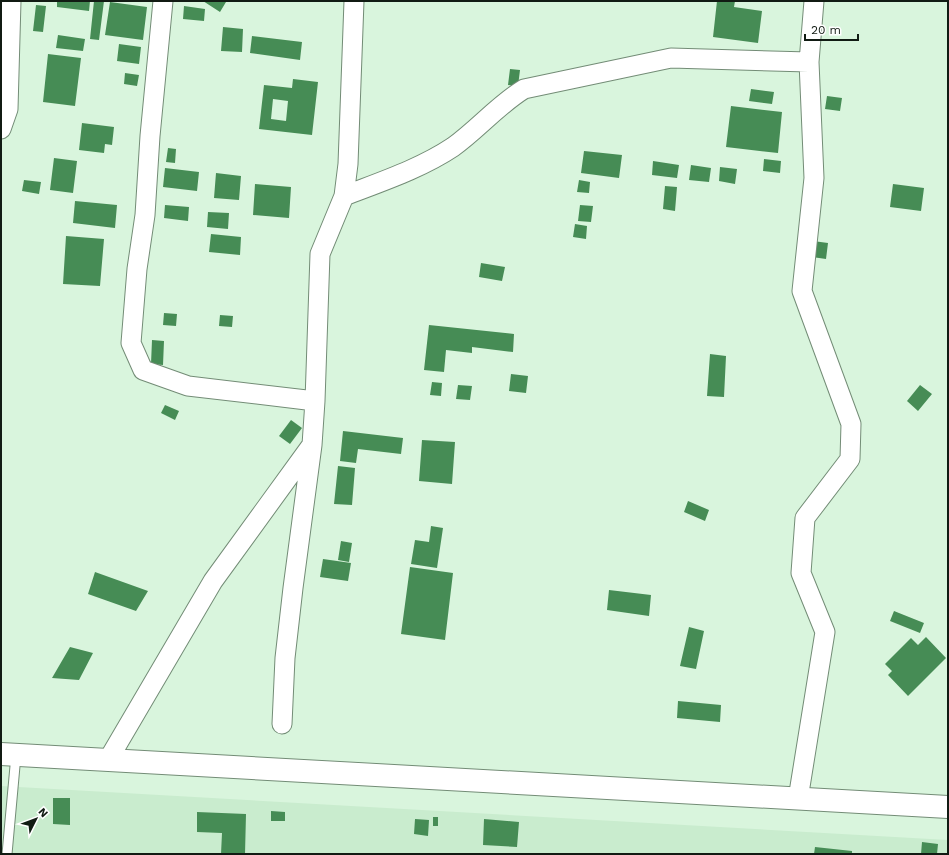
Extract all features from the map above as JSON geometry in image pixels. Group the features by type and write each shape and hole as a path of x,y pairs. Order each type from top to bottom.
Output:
{"street":[{"path":"1,129 8,108 11,1"},
{"path":"163,1 150,136 145,215 137,269 131,343 143,370 188,386 315,401"},
{"path":"282,724 289,619 312,445 320,254 344,196 348,164 354,1"},
{"path":"798,799 825,632 801,574 805,518 850,459 851,424 802,291 814,178 809,62 814,1"},
{"path":"344,196 428,161 453,147 483,123 510,97 524,89 671,58 809,62"},
{"path":"108,760 213,581 312,445"},
{"path":"8,754 948,807"}],"lane":[{"path":"7,854 8,754"}],"shaded area":[{"path":"1,786 948,840 948,854 1,854"}],"building":[{"path":"57,1 90,1 89,11 57,7"},
{"path":"94,1 104,1 99,40 90,39"},
{"path":"203,1 224,1 226,2 220,12"},
{"path":"717,1 735,1 734,7 762,11 758,43 713,37"},
{"path":"110,2 147,7 143,40 105,35"},
{"path":"36,5 46,6 43,32 33,31"},
{"path":"184,6 205,9 204,21 183,19"},
{"path":"223,27 243,29 242,52 221,51"},
{"path":"58,35 85,39 83,51 56,48"},
{"path":"252,36 302,42 300,60 250,53"},
{"path":"119,44 141,47 139,64 117,61"},
{"path":"48,54 81,58 75,106 43,102"},
{"path":"510,69 520,70 518,86 508,85"},
{"path":"125,73 139,75 137,86 124,84"},
{"path":"293,79 318,82 312,135 259,129 264,85 292,88","holes":["273,99 288,101 286,121 271,119"]},
{"path":"751,89 774,92 772,104 749,101"},
{"path":"827,96 842,98 840,111 825,109"},
{"path":"731,106 782,112 778,153 726,147"},
{"path":"82,123 114,127 112,145 105,144 104,153 79,150"},
{"path":"168,148 176,149 175,163 166,162"},
{"path":"584,151 622,155 619,178 581,173"},
{"path":"54,158 77,161 73,193 50,190"},
{"path":"764,159 781,161 780,173 763,171"},
{"path":"653,161 679,165 677,178 652,175"},
{"path":"691,165 711,168 709,182 689,180"},
{"path":"720,167 737,169 735,184 719,181"},
{"path":"165,168 199,172 197,191 163,187"},
{"path":"216,173 241,176 239,200 214,198"},
{"path":"24,180 41,182 39,194 22,191"},
{"path":"579,180 590,182 589,193 577,192"},
{"path":"255,184 291,187 289,218 253,215"},
{"path":"893,184 924,188 921,211 890,207"},
{"path":"665,186 677,187 675,211 663,209"},
{"path":"75,201 117,205 115,228 73,223"},
{"path":"165,205 189,207 188,221 164,218"},
{"path":"580,205 593,206 591,222 578,221"},
{"path":"208,212 229,213 228,229 207,227"},
{"path":"575,224 587,226 586,239 573,237"},
{"path":"211,234 241,237 240,255 209,252"},
{"path":"66,236 104,239 100,286 63,284"},
{"path":"813,241 828,243 826,259 812,257"},
{"path":"481,263 505,267 502,281 479,277"},
{"path":"164,313 177,314 176,326 163,325"},
{"path":"220,315 233,316 232,327 219,326"},
{"path":"429,325 514,334 513,352 472,347 472,353 446,350 444,372 424,370"},
{"path":"152,340 164,341 163,365 151,364"},
{"path":"710,354 726,356 724,397 707,396"},
{"path":"511,374 528,376 526,393 509,391"},
{"path":"432,382 442,383 441,396 430,395"},
{"path":"458,385 472,386 470,400 456,399"},
{"path":"920,385 932,394 918,411 907,401"},
{"path":"165,405 179,411 175,420 161,413"},
{"path":"291,420 302,428 290,444 279,436"},
{"path":"343,431 403,438 401,454 358,449 356,463 340,461"},
{"path":"422,440 455,442 452,484 419,481"},
{"path":"338,466 355,468 352,505 334,504"},
{"path":"688,501 709,510 705,521 684,512"},
{"path":"431,526 443,528 437,568 411,564 415,540 429,542"},
{"path":"341,541 352,543 349,562 338,560"},
{"path":"323,559 351,563 348,581 320,577"},
{"path":"410,567 453,573 445,640 401,634"},
{"path":"95,572 148,591 136,611 88,594"},
{"path":"609,590 651,595 649,616 607,610"},
{"path":"894,611 924,623 920,633 890,621"},
{"path":"689,627 704,631 696,669 680,666"},
{"path":"926,637 946,658 908,696 888,675 892,671 885,664 911,638 918,645"},
{"path":"70,647 93,653 79,680 52,678"},
{"path":"678,701 721,705 720,722 677,718"},
{"path":"53,798 70,798 70,825 53,824"},
{"path":"271,811 285,812 285,821 271,821"},
{"path":"197,812 246,814 245,854 221,854 222,833 197,832"},
{"path":"433,817 438,817 438,826 433,826"},
{"path":"415,819 429,820 428,836 414,834"},
{"path":"484,819 519,822 517,847 483,845"},
{"path":"922,842 938,844 937,854 921,854"},
{"path":"815,847 852,851 852,854 814,854"}]}
